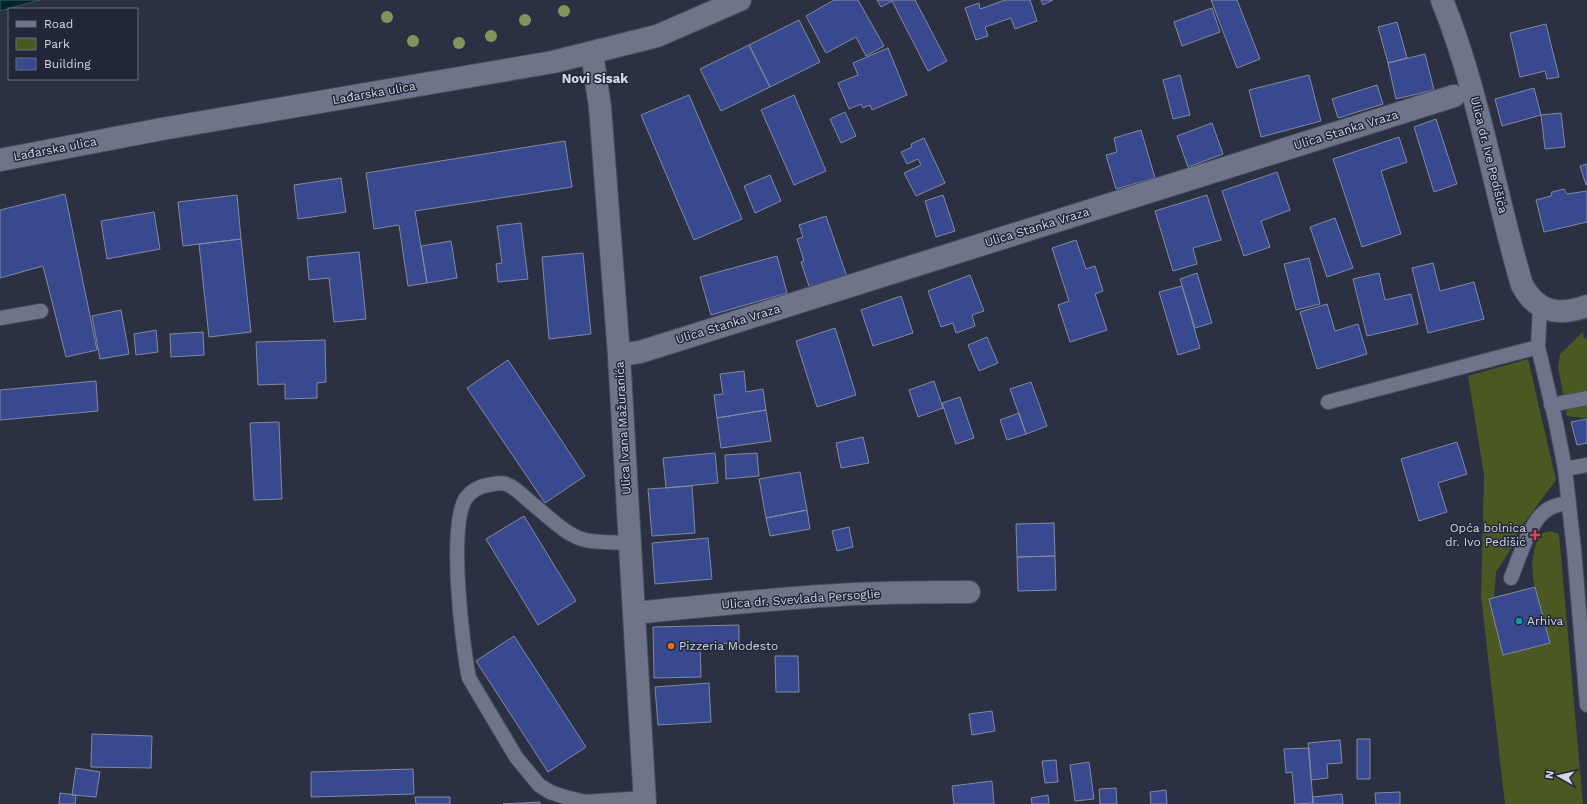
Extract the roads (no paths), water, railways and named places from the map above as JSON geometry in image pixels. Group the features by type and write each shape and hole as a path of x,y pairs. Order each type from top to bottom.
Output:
{"street":[{"name":"Lađarska ulica","path":"0,160 162,129 545,64 657,36 740,0"},
{"name":"Ulica dr. Ive Pedišića","path":"1442,0 1459,47 1472,90 1522,285 1526,293 1540,306"},
{"name":"Ulica Ivana Mažuranića","path":"592,53 600,107 619,355 645,801"},
{"name":"Ulica Stanka Vraza","path":"619,355 640,352 1454,96"},
{"path":"1540,306 1556,311 1569,311 1587,306"},
{"name":"Ulica dr. Svevlada Persoglie","path":"635,613 777,599 838,595 890,592 969,592"}],"lane":[{"path":"1540,306 1538,347 1552,405 1565,469 1569,503 1580,550 1587,705"},
{"path":"0,318 41,311"},
{"path":"1328,402 1538,347"},
{"path":"1552,405 1587,398"},
{"path":"1565,469 1587,465"},
{"path":"630,543 586,540 575,536 562,528 511,486 499,483 479,487 466,497 461,508 457,535 460,607 466,666 469,678 516,757 539,785 550,792 565,798 585,802 645,801"},
{"path":"1512,578 1528,536 1542,513 1555,505 1569,503"}],"water":[{"path":"0,0 40,0 8,8 0,11"}],"place":[{"name":"Opća bolnica dr. Ivo Pedišić","path":"1535,535"},
{"name":"Arhiva","path":"1519,621"},
{"name":"Pizzeria Modesto","path":"671,646"}],"district":[{"name":"Novi Sisak","path":"595,78"}]}
